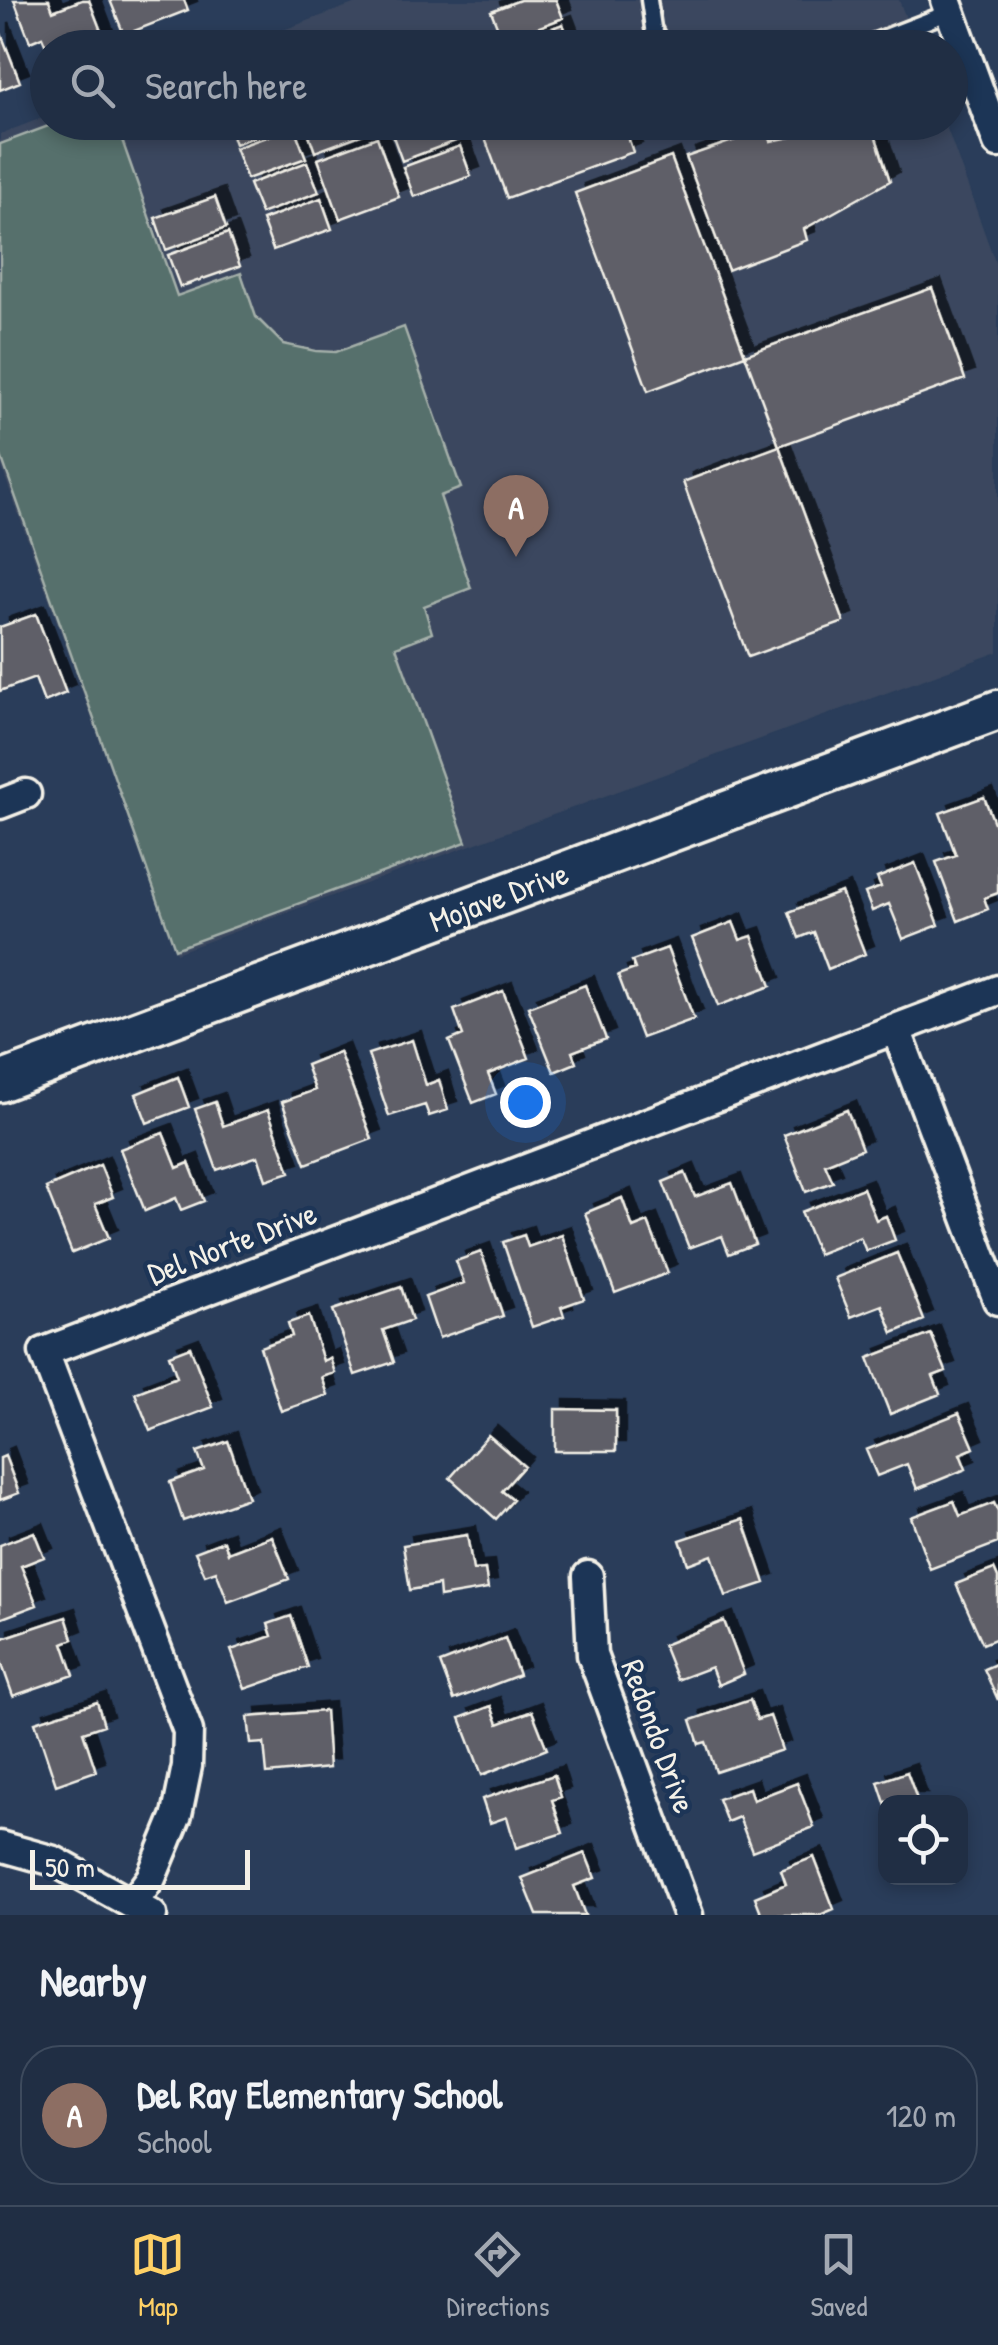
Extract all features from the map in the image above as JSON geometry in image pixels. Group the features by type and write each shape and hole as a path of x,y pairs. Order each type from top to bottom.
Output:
{"main road":[{"name":"Mojave Drive","path":"0,1082 998,710"}],"street":[{"path":"948,6 957,30"},
{"path":"968,61 998,143"},
{"name":"Del Norte Drive","path":"142,1909 177,1815 187,1766 188,1731 44,1352 998,990"},
{"path":"896,1029 998,1300"},
{"name":"Redondo Drive","path":"588,1576 592,1656 688,1915"},
{"path":"0,1846 54,1861 142,1909"}],"lane":[{"path":"649,0 654,30"},
{"path":"896,30 948,6"}],"shaded area":[{"path":"364,0 899,0 910,30 283,30"},
{"path":"30,123 30,140 951,140 998,270 998,652 176,953 0,463 0,134"}],"green space":[{"path":"30,133 30,140 122,140 177,296 241,273 256,317 283,344 316,351 336,352 404,327 461,488 440,496 471,588 424,606 432,633 396,647 466,842 175,949 0,453 0,144"}],"building":[{"path":"14,0 49,0 53,11 89,0 101,30 30,30 30,42"},
{"path":"110,0 184,0 188,10 137,30 122,30"},
{"path":"520,0 556,0 563,18 532,30 499,30 491,11"},
{"path":"0,31 20,82 0,90"},
{"path":"257,140 299,140 306,158 247,179 235,148"},
{"path":"311,140 347,140 315,152"},
{"path":"378,140 399,197 340,219 318,159"},
{"path":"394,140 458,140 402,161"},
{"path":"486,140 629,140 633,152 507,198"},
{"path":"735,140 877,140 890,181 804,229 807,240 728,270 686,157"},
{"path":"460,146 471,176 414,197 403,167"},
{"path":"671,157 745,355 648,391 575,193"},
{"path":"307,162 319,192 261,214 249,184"},
{"path":"215,197 226,228 166,250 155,218"},
{"path":"321,198 332,229 273,250 262,220"},
{"path":"228,233 240,266 180,287 168,255"},
{"path":"932,288 965,379 779,446 745,355"},
{"path":"779,446 844,622 748,657 683,482"},
{"path":"36,614 66,693 44,702 35,678 0,691 0,627"},
{"path":"984,797 998,833 998,893 984,898 988,909 958,921 936,862 956,855 940,813"},
{"path":"915,863 939,925 903,939 889,904 872,911 865,893 881,887 877,878"},
{"path":"841,892 865,954 828,969 814,932 799,938 789,912"},
{"path":"733,922 740,940 752,936 771,986 718,1006 692,938"},
{"path":"667,948 694,1019 642,1038 618,975 635,969 632,961"},
{"path":"585,985 606,1039 572,1052 576,1063 554,1072 528,1007"},
{"path":"503,991 529,1058 488,1074 496,1094 473,1103 449,1041 463,1035 454,1010"},
{"path":"412,1040 426,1085 439,1080 448,1110 429,1116 425,1105 389,1116 368,1054"},
{"path":"339,1052 372,1139 306,1164 282,1102 315,1090 306,1065"},
{"path":"178,1077 189,1107 147,1123 136,1094"},
{"path":"215,1102 223,1126 268,1110 290,1172 266,1180 258,1156 217,1170 195,1109"},
{"path":"847,1110 862,1149 825,1164 833,1182 806,1192 784,1135"},
{"path":"163,1133 177,1168 189,1163 204,1201 181,1210 176,1198 145,1211 120,1149"},
{"path":"100,1165 113,1197 95,1204 109,1238 72,1253 46,1188"},
{"path":"685,1173 695,1197 732,1183 755,1244 729,1254 722,1236 689,1248 663,1182"},
{"path":"863,1188 876,1220 886,1216 895,1240 866,1251 860,1237 818,1254 801,1212"},
{"path":"622,1198 633,1228 648,1222 668,1273 615,1293 585,1213"},
{"path":"524,1235 528,1247 562,1235 584,1299 561,1307 564,1316 532,1327 503,1242"},
{"path":"481,1252 503,1316 439,1338 425,1297 464,1283 456,1261"},
{"path":"897,1253 924,1320 893,1333 882,1305 851,1317 835,1278"},
{"path":"401,1287 412,1320 383,1330 394,1362 355,1375 333,1310"},
{"path":"309,1316 323,1361 330,1358 335,1373 322,1377 328,1395 281,1411 260,1347 292,1336 288,1323"},
{"path":"931,1334 946,1371 933,1376 940,1394 890,1414 868,1358"},
{"path":"190,1347 213,1407 150,1431 135,1393 177,1377 169,1355"},
{"path":"555,1409 616,1410 616,1451 555,1451"},
{"path":"959,1413 974,1448 960,1454 966,1469 917,1489 907,1464 877,1476 866,1450"},
{"path":"488,1435 524,1466 502,1491 513,1500 496,1519 450,1478"},
{"path":"228,1441 248,1498 183,1521 170,1482 204,1470 197,1452"},
{"path":"5,1456 19,1493 0,1500 0,1458"},
{"path":"954,1501 960,1516 994,1503 998,1512 998,1543 930,1569 911,1517"},
{"path":"743,1519 765,1583 726,1596 712,1555 688,1564 680,1540"},
{"path":"34,1532 44,1557 21,1566 37,1605 0,1619 0,1545"},
{"path":"467,1535 473,1570 485,1569 488,1589 440,1597 439,1585 410,1590 403,1545"},
{"path":"272,1536 289,1579 228,1602 216,1571 205,1575 195,1552 224,1541 228,1553"},
{"path":"994,1569 998,1578 998,1638 983,1644 956,1584"},
{"path":"291,1616 308,1667 245,1689 231,1650 272,1636 268,1624"},
{"path":"66,1617 73,1639 63,1643 74,1675 13,1696 0,1659 0,1639"},
{"path":"724,1621 744,1674 718,1685 711,1667 677,1680 663,1645"},
{"path":"505,1638 519,1675 454,1700 440,1663"},
{"path":"998,1663 998,1700 984,1669"},
{"path":"750,1700 757,1720 770,1716 782,1750 716,1772 706,1742 699,1744 691,1720"},
{"path":"97,1702 104,1725 83,1732 96,1771 56,1785 35,1722"},
{"path":"491,1706 498,1724 532,1711 547,1749 482,1775 460,1718"},
{"path":"325,1711 329,1768 267,1774 264,1743 251,1744 248,1717"},
{"path":"907,1772 915,1795 882,1795 878,1782"},
{"path":"554,1775 561,1797 552,1800 563,1833 516,1848 507,1817 490,1823 482,1799"},
{"path":"797,1783 814,1827 752,1851 739,1817 727,1822 718,1799 749,1788 753,1800"},
{"path":"585,1853 595,1878 574,1886 585,1915 537,1915 522,1878"},
{"path":"814,1857 834,1909 820,1915 762,1915 755,1897 786,1884 781,1870"}],"place":[{"name":"Del Ray Elementary School","path":"516,557"}]}
